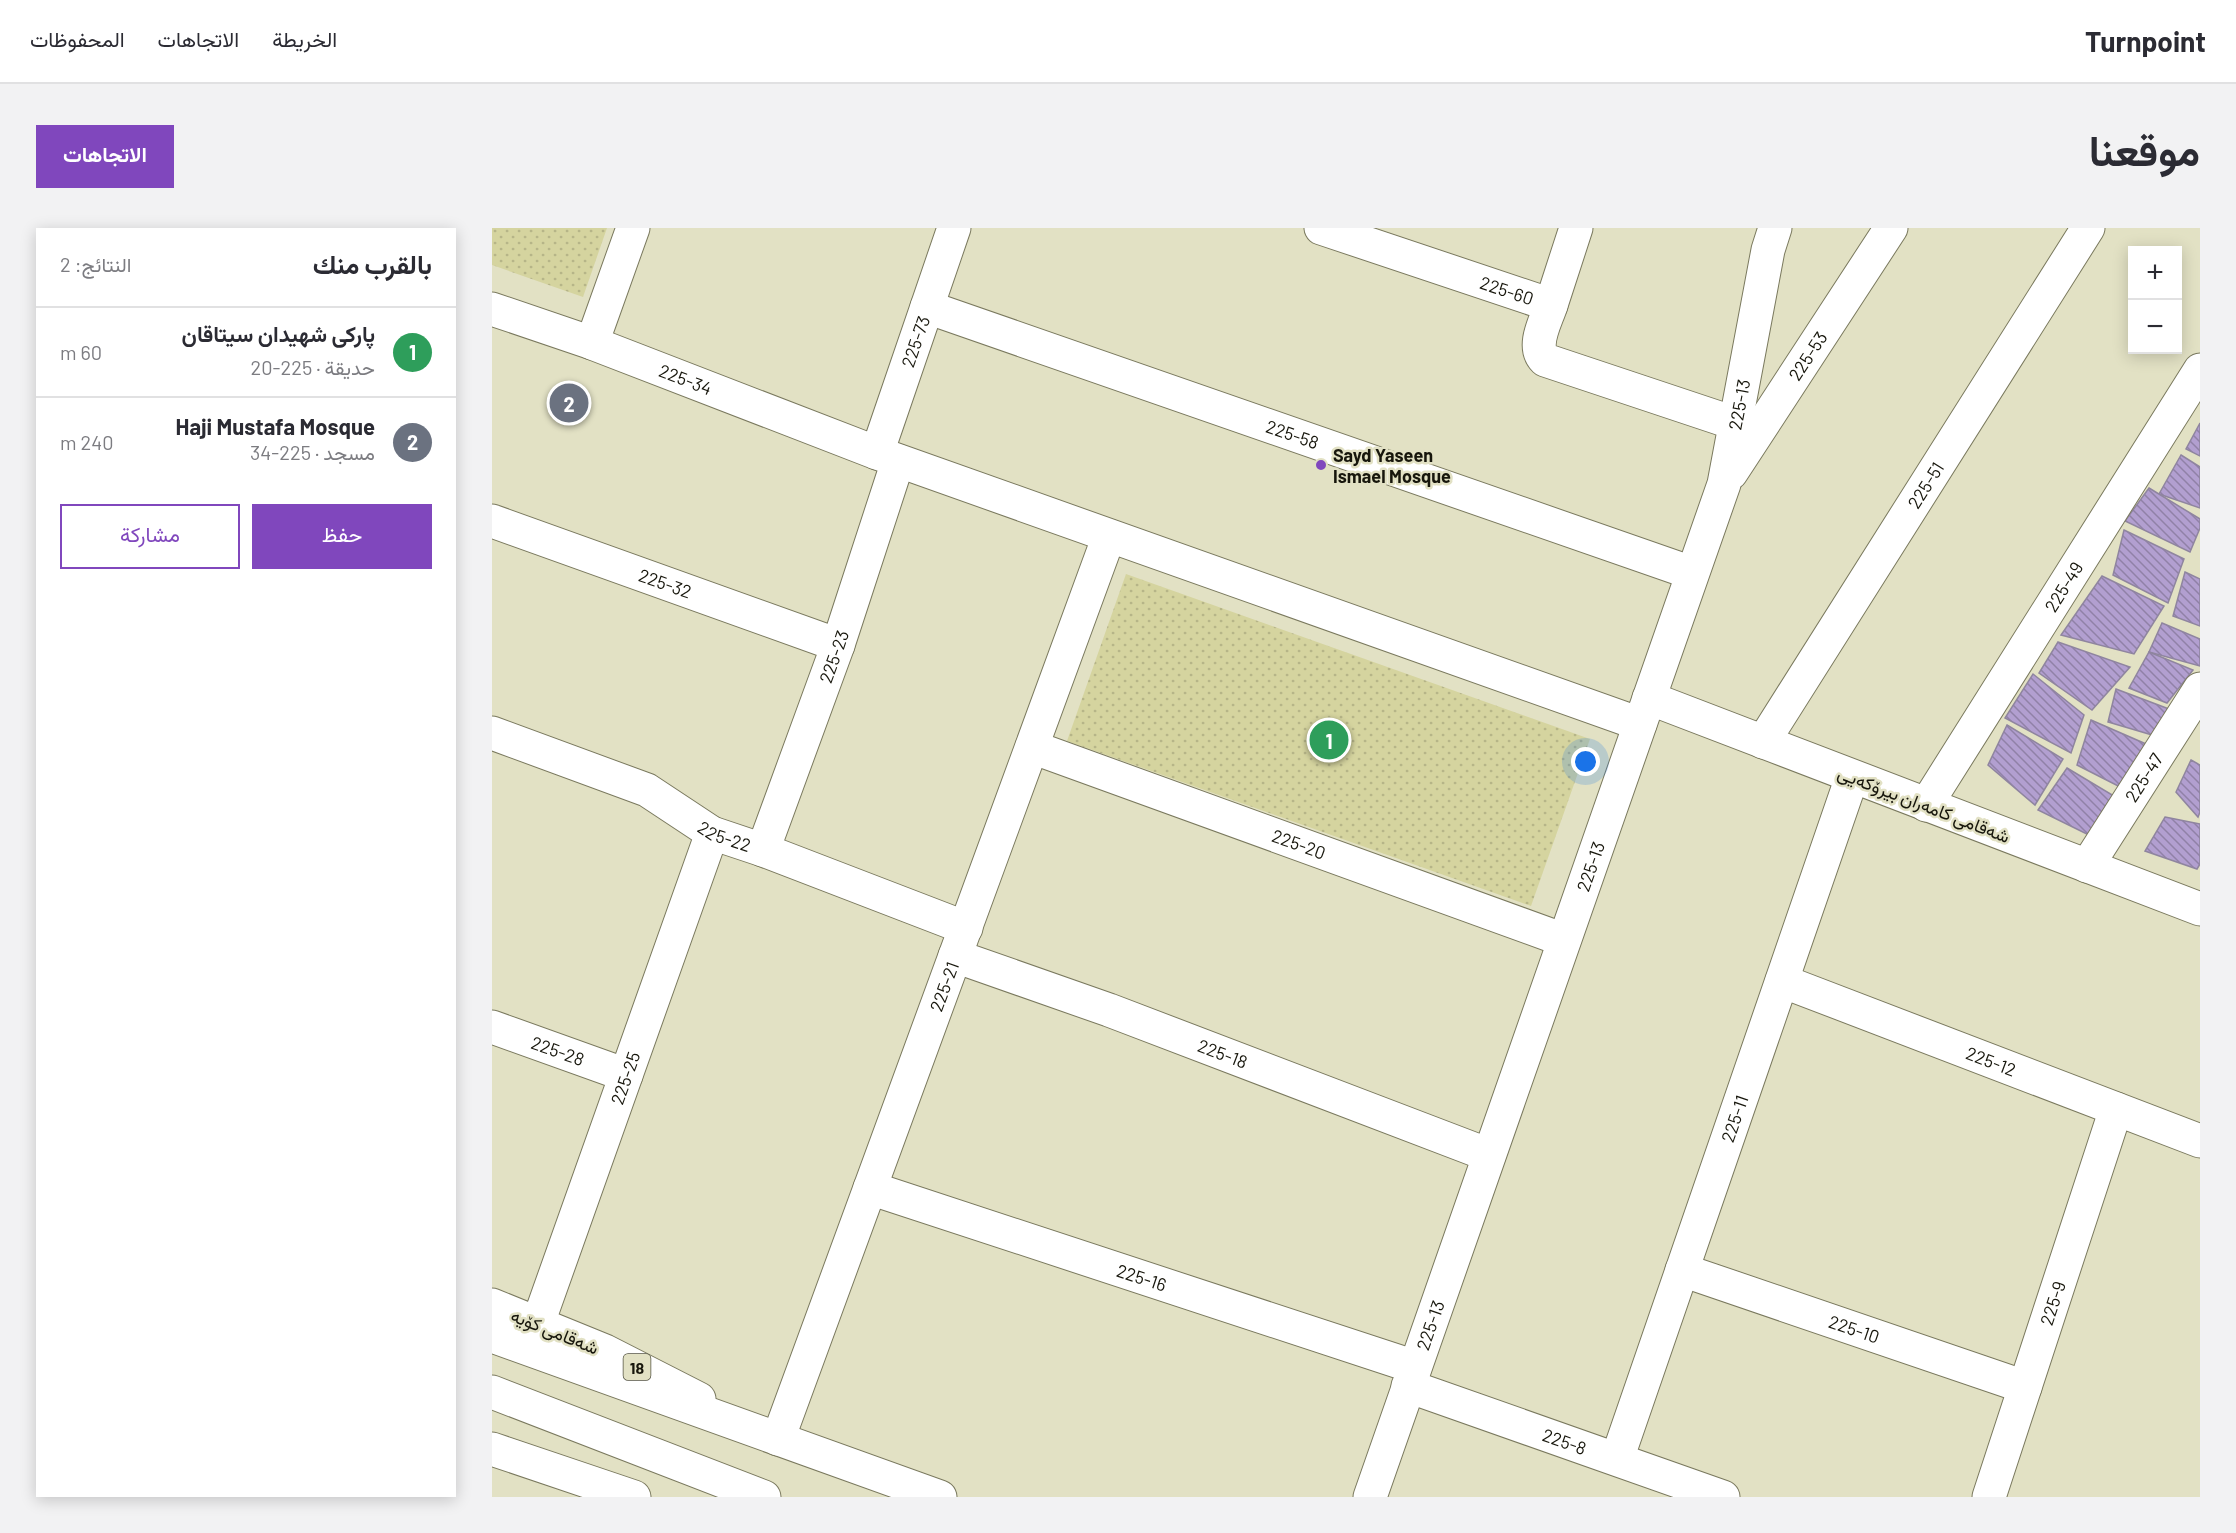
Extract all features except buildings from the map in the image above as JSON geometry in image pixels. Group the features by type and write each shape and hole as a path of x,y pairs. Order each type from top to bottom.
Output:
{"main road":[{"path":"592,344 633,228"},
{"name":"225-73","path":"887,457 927,307 954,228"},
{"name":"225-60","path":"1321,228 1551,304 1538,346 1545,360 1734,423"},
{"path":"1551,304 1576,228"},
{"name":"225-13","path":"1370,1497 1724,484 1768,250 1775,228"},
{"name":"225-53","path":"1724,484 1891,228"},
{"name":"225-51","path":"1763,742 2088,228"},
{"name":"225-58","path":"927,307 1692,573"},
{"name":"225-34","path":"492,309 592,344 887,457 1109,536"},
{"name":"225-49","path":"1926,805 2200,370"},
{"name":"225-23","path":"763,850 838,645 887,457"},
{"name":"225-32","path":"492,521 838,645"},
{"name":"شه‌قامی كامەران بیرۆكەیی","path":"1109,536 1644,711 1763,742 2200,909"},
{"name":"225-21","path":"778,1439 1109,536"},
{"name":"225-47","path":"2087,866 2200,689"},
{"name":"225-22","path":"492,733 647,790 712,833 763,850 961,942"},
{"name":"225-20","path":"1032,747 1564,940"},
{"name":"225-11","path":"1617,1459 1852,777"},
{"name":"225-25","path":"538,1323 712,833"},
{"name":"225-18","path":"961,942 1109,1010 1489,1155"},
{"name":"225-12","path":"1782,981 2200,1141"},
{"name":"225-28","path":"492,1027 626,1075"},
{"name":"225-9","path":"1989,1497 2116,1109"},
{"name":"225-16","path":"870,1188 1412,1376"},
{"name":"225-10","path":"1682,1270 2025,1387"},
{"name":"شەقامی کۆیە","path":"492,1305 605,1351 778,1439"},
{"name":"شەقامی کۆیە","path":"492,1336 940,1497"},
{"name":"225-8","path":"1412,1376 1617,1459 1723,1497"},
{"path":"492,1392 764,1497"},
{"path":"492,1449 597,1491 634,1497"}],"shaded area":[{"path":"492,228 607,228 583,297 492,265"},
{"path":"1126,574 1590,739 1531,906 1067,741"}],"place":[{"name":"Haji Mustafa Mosque","path":"569,403"},
{"name":"Sayd Yaseen Ismael Mosque","path":"1321,465"},
{"name":"پارکی شهیدان سیتاقان","path":"1329,740"}]}
